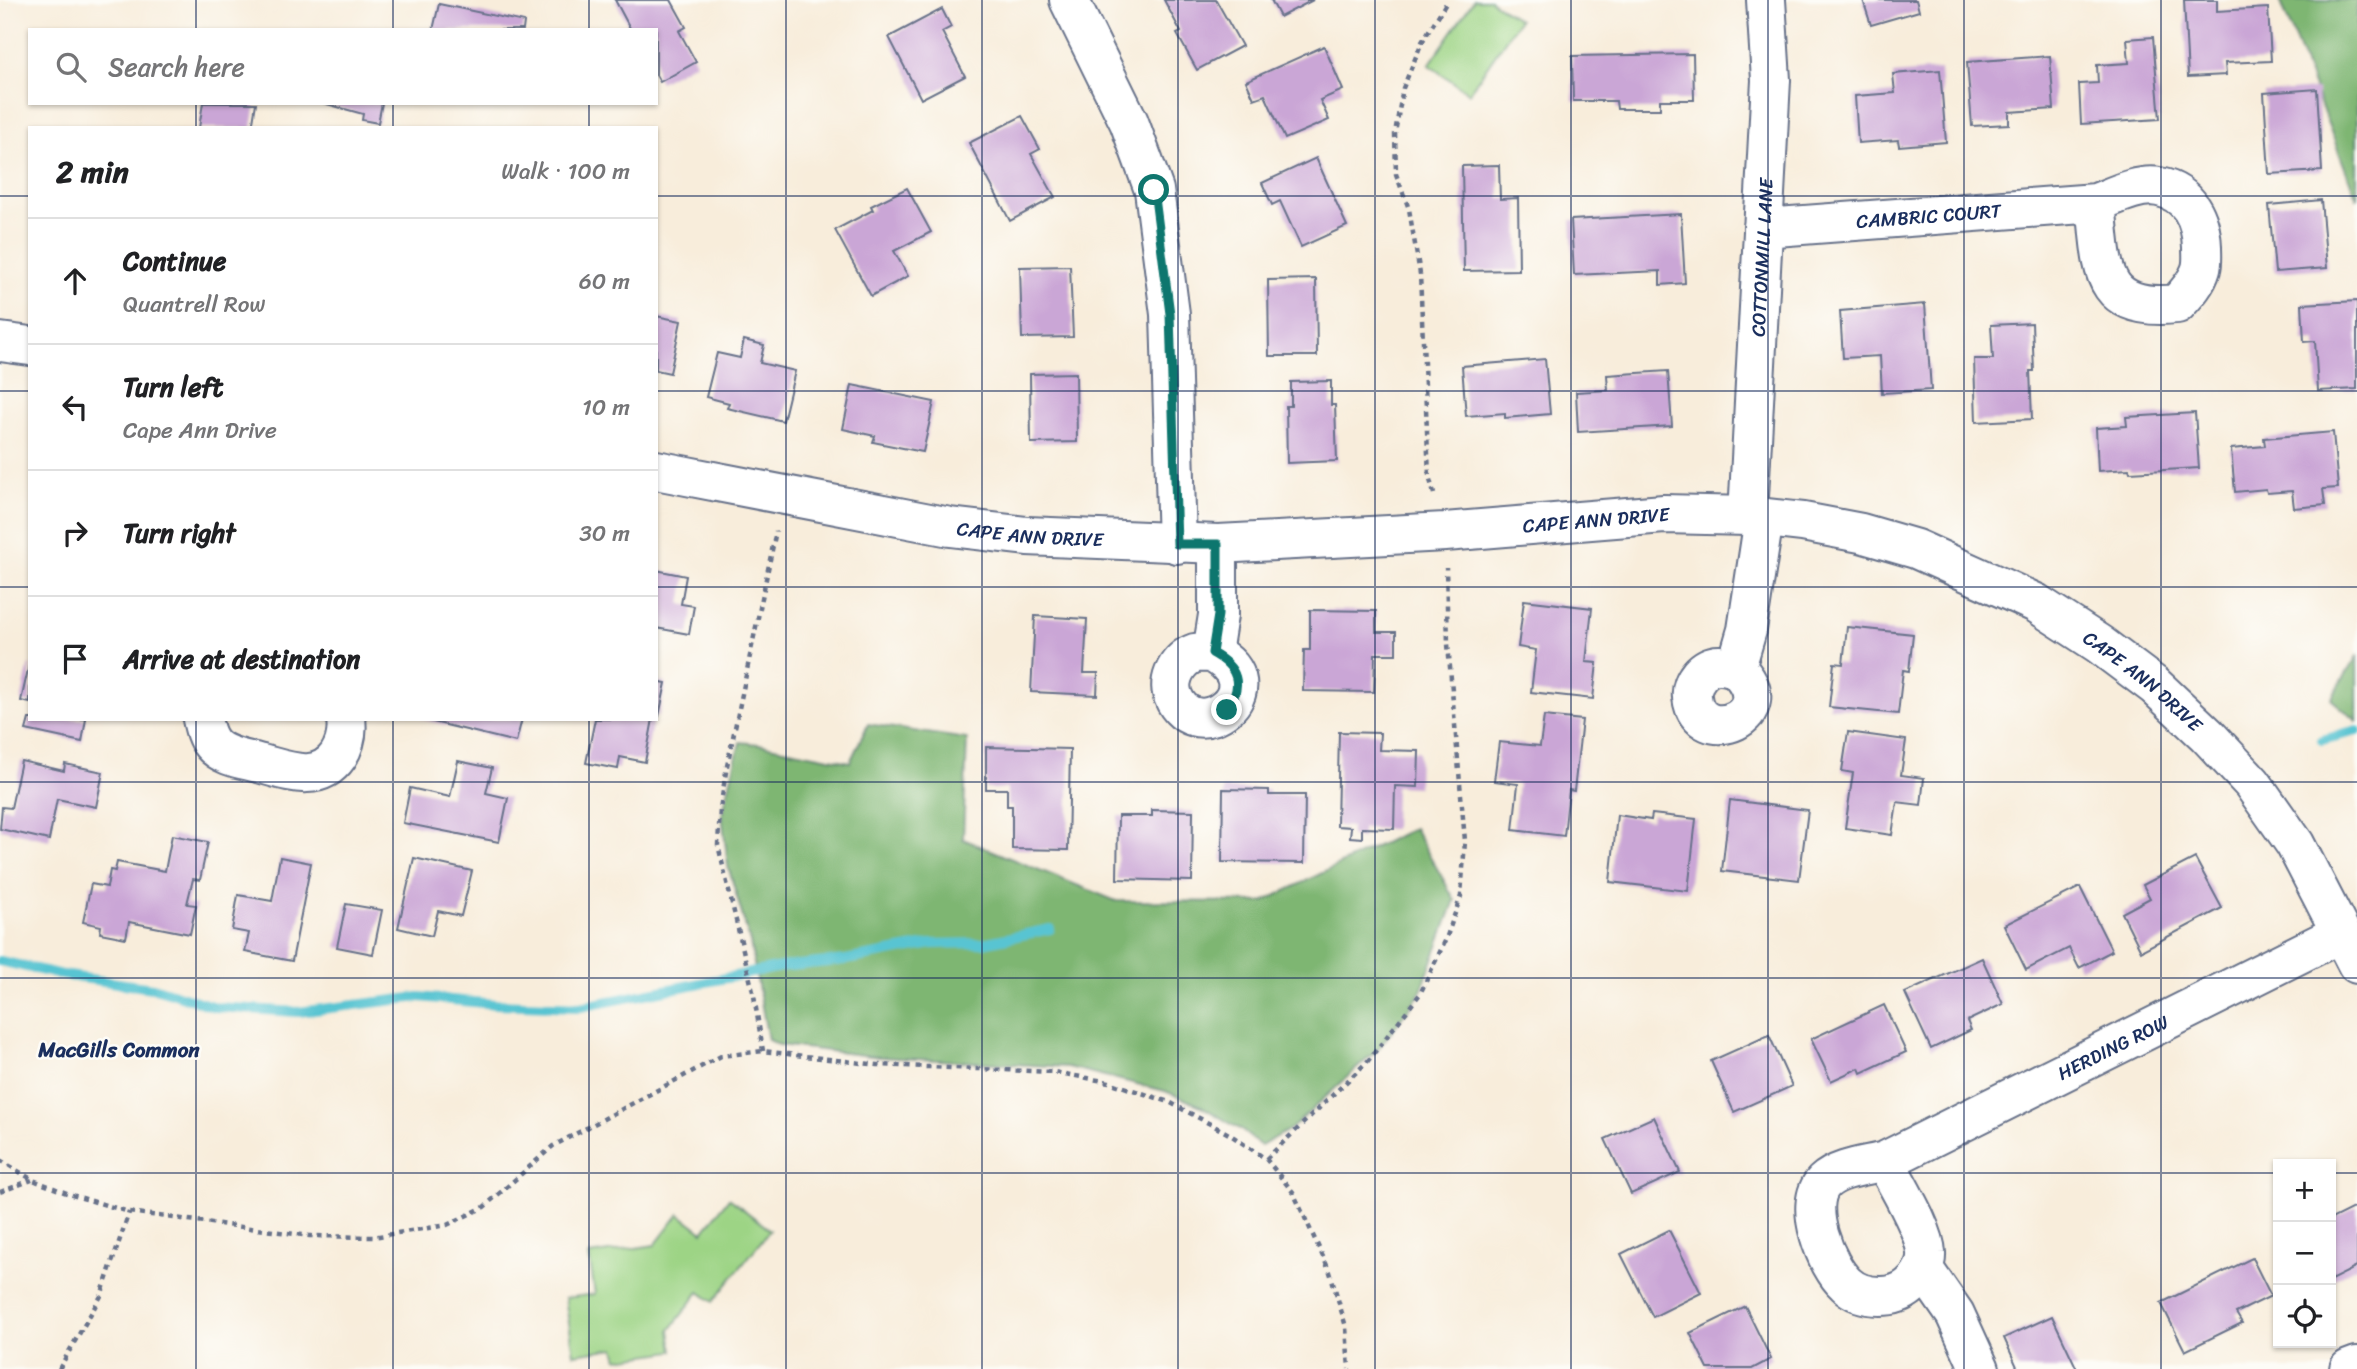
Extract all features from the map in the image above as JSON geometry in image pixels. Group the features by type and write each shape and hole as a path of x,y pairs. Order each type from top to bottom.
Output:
{"street":[{"path":"1069,0 1129,122 1154,190 1170,314 1177,544"},
{"name":"COTTONMILL LANE","path":"1736,668 1747,630 1756,517 1763,228 1771,80 1766,0"},
{"name":"CAMBRIC COURT","path":"1763,228 2096,203"},
{"path":"0,342 28,346"},
{"name":"CAPE ANN DRIVE","path":"658,470 950,527 1027,536 1177,544 1445,532 1664,514 1756,517 1803,522 1861,533 1916,549 2036,603 2155,685 2252,783 2295,844 2349,949"},
{"path":"1212,653 1218,615 1218,544"},
{"path":"202,721 205,732 214,746 229,756 299,774 319,773 333,763 344,747 346,721"},
{"name":"HERDING ROW","path":"1923,1268 1919,1277 1904,1291 1886,1296 1867,1296 1847,1286 1836,1272 1816,1228 1814,1207 1817,1193 1825,1181 1842,1172 1885,1161 2349,949"},
{"path":"1885,1161 1924,1238 1927,1256 1923,1268 1955,1314 1980,1369"},
{"path":"2349,1369 2357,1366"}],"path":[{"path":"1266,1159 1367,1062 1420,994 1446,939 1461,896 1465,841 1448,643 1445,532 1429,475 1420,274 1409,209 1396,174 1395,133 1403,88 1422,42 1448,0"},
{"path":"763,1051 754,996 718,845 720,809 784,495"},
{"path":"0,1160 33,1180 129,1212 310,1236 373,1237 447,1225 485,1207 553,1146 722,1056 763,1051 878,1065 1054,1072 1109,1082 1169,1102 1229,1134 1266,1159 1293,1192 1330,1272 1346,1326 1349,1369"},
{"path":"0,1192 33,1180"},
{"path":"59,1369 102,1296 129,1212"}],"green space":[{"path":"1474,0 1490,0 1519,20 1469,93 1429,65"},
{"path":"2280,0 2357,0 2357,199"},
{"path":"2357,656 2357,721 2331,699"},
{"path":"868,724 967,739 963,839 1116,901 1263,902 1414,828 1455,900 1420,994 1378,1049 1292,1128 1261,1146 1241,1130 1201,1106 1165,1091 1068,1067 879,1057 779,1045 768,1040 750,942 728,866 722,815 740,742 850,762"},
{"path":"729,1198 770,1230 713,1302 699,1292 670,1330 673,1351 618,1359 615,1348 574,1354 565,1298 595,1294 589,1255 655,1245 679,1214 703,1232"}],"building":[{"path":"615,0 671,0 686,27 679,31 696,62 660,82 658,28 630,28"},
{"path":"1164,0 1216,0 1242,46 1197,70 1177,34 1181,32"},
{"path":"1271,0 1313,0 1280,17"},
{"path":"1863,0 1916,0 1919,11 1871,25"},
{"path":"2184,0 2217,0 2217,11 2268,8 2271,61 2225,63 2226,75 2188,77"},
{"path":"439,4 524,22 523,28 433,28"},
{"path":"942,9 951,27 942,32 965,76 921,99 889,37"},
{"path":"2153,37 2160,119 2081,124 2079,84 2098,83 2097,65 2129,63 2127,39"},
{"path":"1324,46 1343,90 1320,100 1329,120 1285,139 1265,95 1254,99 1246,81"},
{"path":"1693,54 1694,100 1660,100 1660,109 1617,109 1616,101 1573,101 1572,56"},
{"path":"2050,56 2054,109 2009,112 2009,124 1972,126 1967,62"},
{"path":"1940,70 1946,142 1899,146 1898,140 1858,143 1855,96 1895,93 1893,74"},
{"path":"2317,89 2322,171 2269,174 2264,93"},
{"path":"203,105 256,105 252,126 199,126"},
{"path":"330,105 382,105 378,123 362,120 363,114"},
{"path":"1022,116 1040,149 1031,154 1055,197 1010,221 969,143"},
{"path":"1316,158 1347,226 1301,247 1280,201 1272,205 1262,183"},
{"path":"1499,165 1500,199 1518,198 1519,270 1464,271 1462,166"},
{"path":"907,188 931,232 894,251 908,276 871,296 835,230 873,210 871,206"},
{"path":"2321,200 2327,268 2275,272 2269,205"},
{"path":"1681,214 1685,283 1660,285 1660,271 1574,275 1571,220"},
{"path":"1070,266 1073,337 1022,338 1020,267"},
{"path":"1316,279 1317,356 1269,356 1268,280"},
{"path":"2357,301 2357,389 2318,391 2315,341 2304,342 2302,304"},
{"path":"1925,304 1931,390 1882,393 1880,356 1843,358 1840,311"},
{"path":"658,316 681,321 670,373 658,370"},
{"path":"2032,323 2032,419 1976,422 1974,359 1993,359 1991,325"},
{"path":"744,340 764,345 760,363 795,371 783,421 727,408 729,403 706,397 717,353 740,358"},
{"path":"1545,359 1550,414 1505,418 1505,413 1466,416 1462,366"},
{"path":"1668,371 1672,426 1578,432 1576,392 1608,390 1607,375"},
{"path":"1076,373 1077,442 1031,443 1030,374"},
{"path":"1331,381 1331,405 1335,405 1337,461 1287,463 1286,406 1291,406 1291,382"},
{"path":"852,385 934,402 923,452 873,442 875,436 843,429"},
{"path":"2195,413 2199,468 2098,471 2096,428 2127,426 2126,417"},
{"path":"2333,432 2338,488 2323,489 2325,505 2294,508 2292,491 2267,493 2266,489 2235,492 2231,449 2265,446 2264,438"},
{"path":"658,570 686,576 681,604 694,606 689,634 658,628"},
{"path":"1524,600 1592,608 1586,662 1597,663 1593,699 1531,692 1536,650 1518,647"},
{"path":"1310,610 1376,611 1376,632 1396,632 1396,654 1375,654 1374,692 1303,691 1304,650 1310,650"},
{"path":"1035,616 1087,619 1084,673 1098,673 1097,695 1031,692"},
{"path":"1847,627 1913,634 1909,671 1903,670 1898,714 1829,707 1834,663 1843,664"},
{"path":"28,670 28,703 21,701"},
{"path":"658,681 666,683 658,716"},
{"path":"1544,716 1582,720 1574,791 1569,790 1564,836 1513,830 1518,784 1494,781 1499,742 1540,746"},
{"path":"28,721 86,721 82,742 26,730"},
{"path":"429,721 521,721 516,742"},
{"path":"595,721 653,721 645,762 620,757 618,769 586,763"},
{"path":"1339,732 1380,733 1379,750 1419,751 1418,787 1395,786 1394,829 1362,828 1362,838 1350,837 1351,827 1337,826"},
{"path":"1848,732 1906,740 1901,775 1924,778 1921,805 1897,802 1892,835 1845,828 1853,773 1842,771"},
{"path":"986,747 1070,749 1068,850 1012,849 1012,806 1007,806 1007,789 986,789"},
{"path":"21,761 64,771 65,764 103,772 96,807 57,799 49,840 0,829 2,807 11,808"},
{"path":"458,761 492,768 486,793 508,798 499,842 403,823 410,788 450,797"},
{"path":"1223,789 1269,790 1269,795 1305,795 1304,863 1222,862"},
{"path":"1730,800 1808,810 1799,880 1722,871"},
{"path":"1152,810 1193,811 1192,881 1117,879 1118,816 1152,816"},
{"path":"1652,814 1696,819 1688,891 1610,882 1617,815 1651,820"},
{"path":"172,835 208,842 200,880 193,879 187,904 196,905 190,934 129,922 126,938 100,933 101,926 83,922 91,884 107,887 110,870 115,871 117,862 165,871"},
{"path":"280,857 311,863 292,961 245,952 249,933 232,930 238,895 272,901"},
{"path":"414,858 472,871 461,916 438,911 432,936 398,928"},
{"path":"2195,858 2222,908 2141,951 2122,913 2150,898 2143,885"},
{"path":"2080,887 2112,951 2079,968 2069,948 2026,970 2004,925"},
{"path":"346,904 382,910 373,954 337,947"},
{"path":"1982,958 2003,1004 1967,1021 1971,1030 1931,1049 1905,993"},
{"path":"1884,1005 1906,1052 1861,1073 1859,1068 1831,1081 1811,1039"},
{"path":"1769,1035 1792,1086 1734,1112 1711,1061"},
{"path":"1654,1117 1680,1172 1631,1194 1605,1139"},
{"path":"2357,1206 2357,1267 2336,1278 2336,1222 2336,1216"},
{"path":"1669,1230 1701,1293 1653,1317 1621,1254"},
{"path":"2252,1258 2271,1296 2236,1313 2242,1323 2185,1351 2161,1303"},
{"path":"1745,1306 1771,1359 1752,1369 1708,1369 1690,1333"},
{"path":"2052,1316 2077,1369 2018,1369 2004,1338"}],"waterway":[{"path":"2322,740 2357,731"},
{"path":"0,961 62,975 159,989 215,1007 298,1012 419,997 495,1004 580,1007 781,967 846,960 932,944 983,943 1050,929"}],"district":[{"name":"MacGills Common","path":"119,1050"}],"route":[{"path":"1154,190 1170,314 1177,544 1218,544 1218,615 1212,653 1226,660 1233,669 1237,685 1234,699 1227,710"}]}
